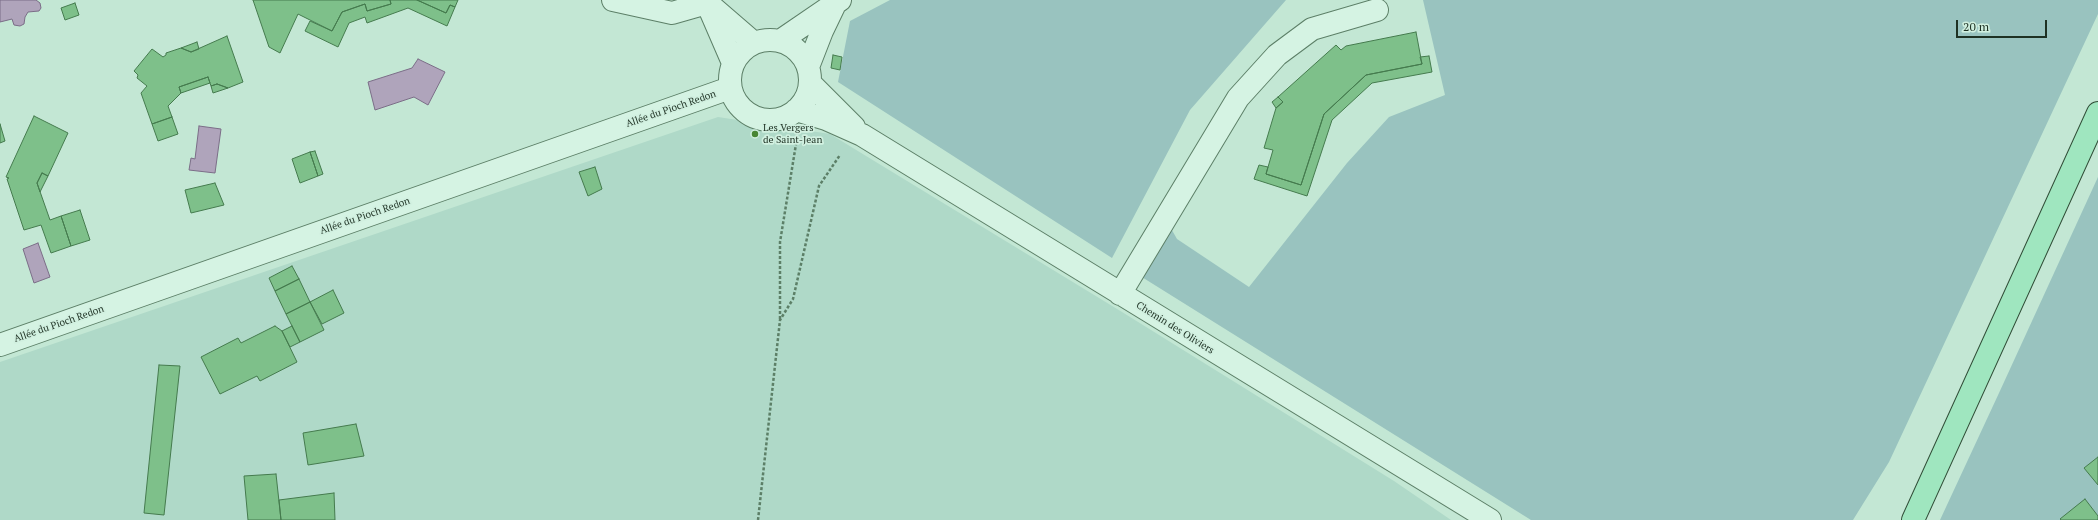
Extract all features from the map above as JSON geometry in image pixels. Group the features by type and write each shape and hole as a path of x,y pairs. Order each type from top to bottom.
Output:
{"main road":[{"path":"1912,520 2098,113"}],"street":[{"path":"616,1 672,13 706,1"},
{"path":"706,1 754,42"},
{"path":"706,1 733,64"},
{"path":"730,88 730,75 733,64 745,48 754,42 780,40 838,2"},
{"path":"792,113 804,102 809,75 822,31 838,2"},
{"path":"1120,294 1129,276 1238,98 1267,66 1277,55 1312,29 1378,10"},
{"name":"Chemin des Oliviers","path":"780,40 792,46 802,55 809,75 862,135"},
{"name":"Chemin des Oliviers","path":"730,88 738,104 753,116 764,120 777,120 792,113 826,119 862,135 1490,520"},
{"name":"Allée du Pioch Redon","path":"0,345 730,88"}],"path":[{"path":"758,520 780,320 780,242 798,139 792,113"},
{"path":"780,320 793,299 819,186 837,158 862,135"}],"green space":[{"path":"718,117 830,134 1122,312 1394,481 1451,520 0,520 0,362"}],"shaded area":[{"path":"0,0 36,0 40,3 41,8 39,11 28,12 25,17 24,24 20,26 14,25 12,19 0,22"},
{"path":"890,0 1286,0 1190,110 1112,258 838,82 850,21"},
{"path":"1423,0 2098,0 2098,14 1889,462 1853,520 1531,520 1137,274 1169,225 1177,239 1249,287 1347,163 1389,117 1445,95"},
{"path":"418,59 445,72 428,105 414,97 375,110 368,82 412,68"},
{"path":"199,126 221,129 215,173 189,170 191,158 195,159"},
{"path":"2098,177 2098,520 1940,520 1999,393"},
{"path":"38,243 50,277 34,283 23,249"}],"building":[{"path":"253,0 390,0 391,4 367,11 365,4 342,12 332,31 298,14 280,53 269,47"},
{"path":"390,0 417,0 446,13 450,5 455,7 447,26 408,8 367,23 365,17 349,23 338,47 305,31 310,21 332,31 342,12 365,4 367,11 391,4"},
{"path":"417,0 458,0 455,7 450,5 446,13"},
{"path":"75,3 79,15 65,20 61,8"},
{"path":"1416,32 1422,64 1366,75 1324,114 1301,185 1266,174 1273,150 1264,148 1276,108 1283,102 1278,97 1336,45 1341,50 1346,46"},
{"path":"227,36 243,82 228,88 217,84 211,86 208,77 179,87 181,93 168,106 172,117 152,124 141,93 147,86 137,78 138,75 134,71 152,49 163,57 166,53 181,48 191,52"},
{"path":"197,42 199,49 191,52 181,48"},
{"path":"833,55 842,57 840,70 831,68"},
{"path":"1429,56 1432,72 1372,83 1332,120 1307,196 1254,179 1259,165 1268,167 1266,174 1301,185 1324,114 1366,75 1422,64 1420,57"},
{"path":"208,77 210,83 181,93 179,87"},
{"path":"217,84 228,88 213,93 211,86"},
{"path":"1278,97 1283,102 1276,108 1272,102"},
{"path":"34,116 68,133 48,176 42,173 37,183 50,220 61,216 71,246 51,253 41,225 24,230 7,179 9,178 6,177"},
{"path":"172,117 178,134 158,141 152,124"},
{"path":"0,124 5,141 0,143"},
{"path":"315,151 323,174 318,176 310,152"},
{"path":"310,152 318,176 300,183 292,159"},
{"path":"595,167 602,189 588,196 579,172"},
{"path":"42,173 48,176 40,192 37,183"},
{"path":"215,183 224,205 191,213 185,190"},
{"path":"80,210 90,240 71,246 61,216"},
{"path":"292,266 299,279 275,291 269,278"},
{"path":"299,279 310,302 286,314 275,291"},
{"path":"333,290 344,313 322,324 310,302"},
{"path":"310,302 324,330 300,342 286,314"},
{"path":"275,326 282,331 297,362 260,381 257,376 220,394 201,357 238,338 241,343"},
{"path":"292,326 300,342 290,347 282,331"},
{"path":"159,365 180,366 164,515 144,513"},
{"path":"356,424 364,456 308,465 303,433"},
{"path":"2098,457 2098,485 2084,468"},
{"path":"276,474 281,520 248,520 244,476"},
{"path":"334,493 335,520 281,520 279,500"},
{"path":"2085,499 2098,516 2098,520 2060,519"}],"place":[{"name":"Les Vergers de Saint-Jean","path":"755,134"}]}
